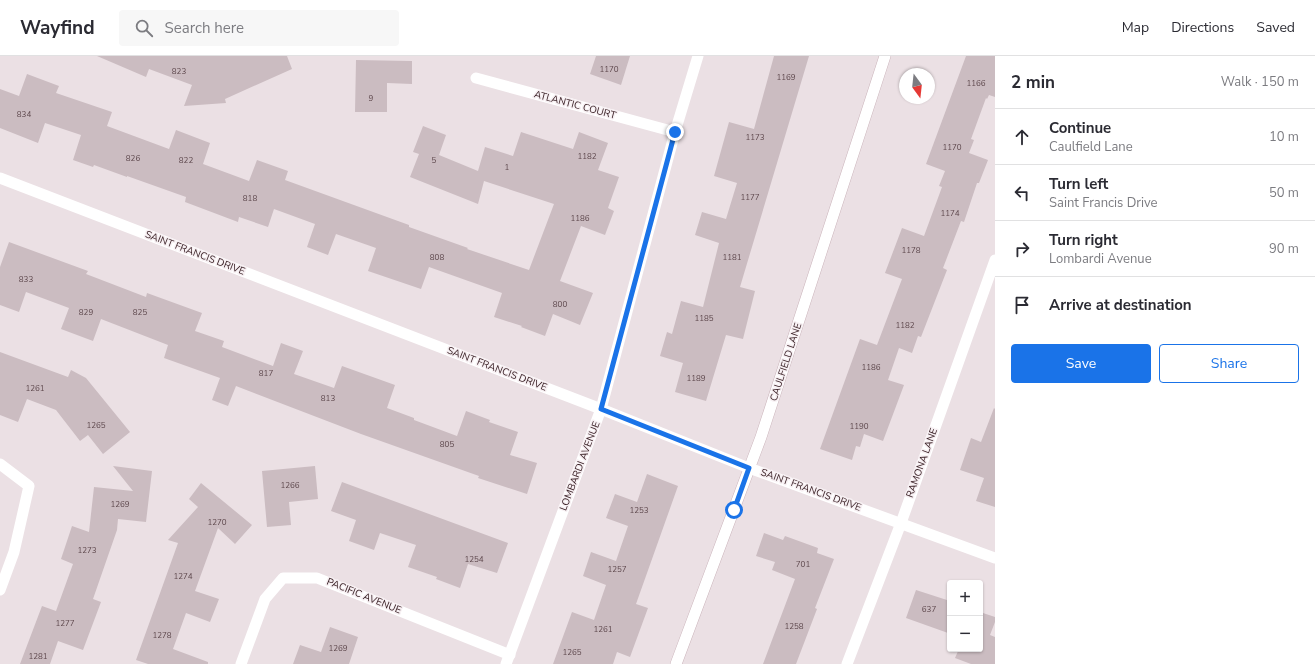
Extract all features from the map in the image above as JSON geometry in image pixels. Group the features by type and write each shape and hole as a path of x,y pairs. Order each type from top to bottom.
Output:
{"street":[{"name":"LOMBARDI AVENUE","path":"508,659 601,409 675,132 698,56"},
{"name":"CAULFIELD LANE","path":"676,664 764,429 885,56"},
{"name":"ATLANTIC COURT","path":"476,78 675,132"},
{"name":"SAINT FRANCIS DRIVE","path":"0,178 601,409 749,468 995,558"},
{"name":"RAMONA LANE","path":"847,664 901,523 995,260"},
{"path":"0,464 29,486 14,552 0,590"},
{"name":"PACIFIC AVENUE","path":"241,664 265,598 283,578 317,578 508,659"}],"building":[{"path":"97,56 287,56 292,69 225,99 226,103 184,106 192,85 149,69 146,77"},
{"path":"596,56 630,56 621,85 590,74"},
{"path":"774,56 809,56 740,287 755,291 743,339 726,335 706,401 675,392 683,363 660,356 667,332 672,334 681,301 703,307 719,243 695,235 702,212 726,219 737,183 714,176 729,122 754,129"},
{"path":"966,56 995,56 995,97 989,95 987,99 986,98 971,139 974,140 969,153 988,160 979,183 977,183 964,222 961,221 943,268 947,270 921,337 918,336 912,353 899,348 888,380 904,385 883,441 864,434 860,447 856,446 852,460 820,449 860,339 877,345 902,279 885,273 902,228 924,236 942,187 939,186 945,171 926,164"},
{"path":"356,60 412,61 412,84 387,83 387,112 355,112"},
{"path":"27,74 59,86 56,93 112,112 107,126 169,149 176,130 210,143 203,164 249,181 257,160 288,171 285,180 409,225 409,227 468,248 467,249 529,270 554,204 484,181 478,204 410,177 419,154 413,152 423,126 446,135 439,155 478,171 485,147 513,156 521,132 573,149 579,132 608,143 598,170 619,177 608,208 614,211 605,235 581,226 560,281 593,293 580,325 553,314 545,336 521,327 522,326 494,317 502,293 429,267 421,289 368,271 376,248 336,234 328,255 307,247 315,224 274,209 268,227 239,217 238,222 185,202 186,197 94,165 93,167 73,160 81,135 45,123 38,143 0,128 0,89 19,96"},
{"path":"9,242 88,271 86,274 146,297 147,293 202,313 195,331 224,341 222,347 273,366 281,343 303,351 294,374 334,388 342,366 395,385 387,408 414,418 414,420 457,436 466,411 490,420 489,422 518,432 510,455 537,463 527,494 478,478 479,476 361,434 236,386 228,406 212,400 220,378 164,358 168,345 101,319 93,341 61,329 69,308 26,292 19,312 0,305 0,267"},
{"path":"0,352 68,377 71,370 86,378 130,432 103,454 88,435 80,441 56,410 27,399 18,422 0,415"},
{"path":"994,408 995,507 976,501 984,478 960,470 971,438 981,442"},
{"path":"113,466 152,471 146,522 118,519 117,530 93,599 101,602 83,650 58,641 50,664 20,664 42,606 56,611 73,564 61,559 72,526 89,532 94,487 133,491"},
{"path":"315,466 318,499 289,502 291,525 267,527 262,471"},
{"path":"647,474 678,486 636,604 648,608 630,657 617,652 613,664 553,664 572,612 594,620 606,585 583,576 591,552 616,561 628,526 606,518 615,494 637,502"},
{"path":"342,482 508,543 497,573 468,564 460,588 436,579 437,577 408,567 416,545 380,533 374,550 349,541 356,520 331,511"},
{"path":"201,483 252,525 235,544 218,528 195,591 219,599 210,622 186,613 173,649 208,662 208,664 148,664 136,660 178,543 168,540 198,507 189,499"},
{"path":"764,533 783,540 785,536 818,548 817,553 834,559 796,664 763,664 795,579 772,570 775,562 756,556"},
{"path":"916,590 947,600 947,633 906,618"},
{"path":"983,613 995,617 995,622 990,635 995,637 995,664 971,664 955,658 958,652 983,652"},
{"path":"330,627 358,637 349,664 293,664 300,645 321,652"}],"route":[{"path":"675,132 601,409 749,468 734,510"}]}
